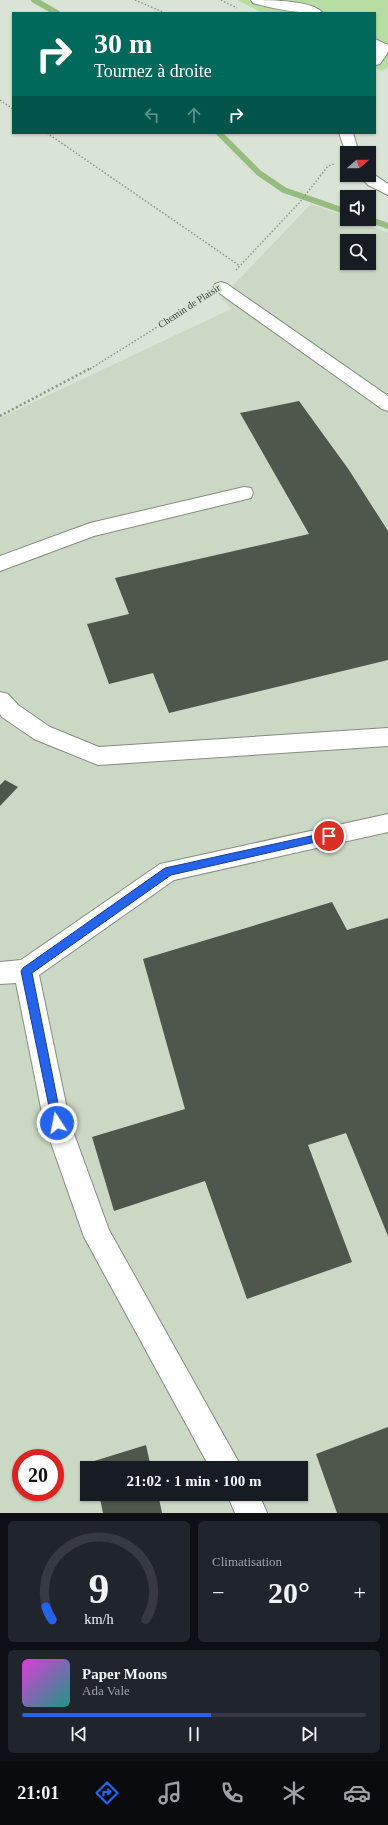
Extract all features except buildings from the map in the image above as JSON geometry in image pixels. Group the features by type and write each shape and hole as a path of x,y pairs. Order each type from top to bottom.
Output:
{"street":[{"path":"258,0 269,4 305,8 314,12"},
{"path":"376,44 384,48 376,60"},
{"path":"346,134 350,146"},
{"path":"373,182 388,190"},
{"path":"221,287 388,404"},
{"path":"0,564 90,530 244,493"},
{"path":"0,700 10,711 42,734 98,756 388,737"},
{"path":"0,973 26,971 168,871 388,822"},
{"path":"26,971 57,1123 98,1237 223,1461"},
{"path":"246,1501 252,1513"}],"path":[{"path":"135,0 163,12"},
{"path":"0,100 12,108"},
{"path":"49,134 240,266"},
{"name":"Chemin de Plaisir","path":"0,416 106,360 221,287 300,202 328,166 334,164"}],"shaded area":[{"path":"311,204 340,214 340,226 370,226 388,233 388,1513 0,1513 0,418 231,309 221,298"}],"green space":[{"path":"237,0 388,0 388,67 382,71 376,68 376,12 261,12"}],"waterway":[{"path":"34,0 55,12"},
{"path":"220,134 259,173 284,190 340,210"},
{"path":"376,222 388,226"}],"route":[{"path":"57,1123 26,971 168,871 329,836"}]}
